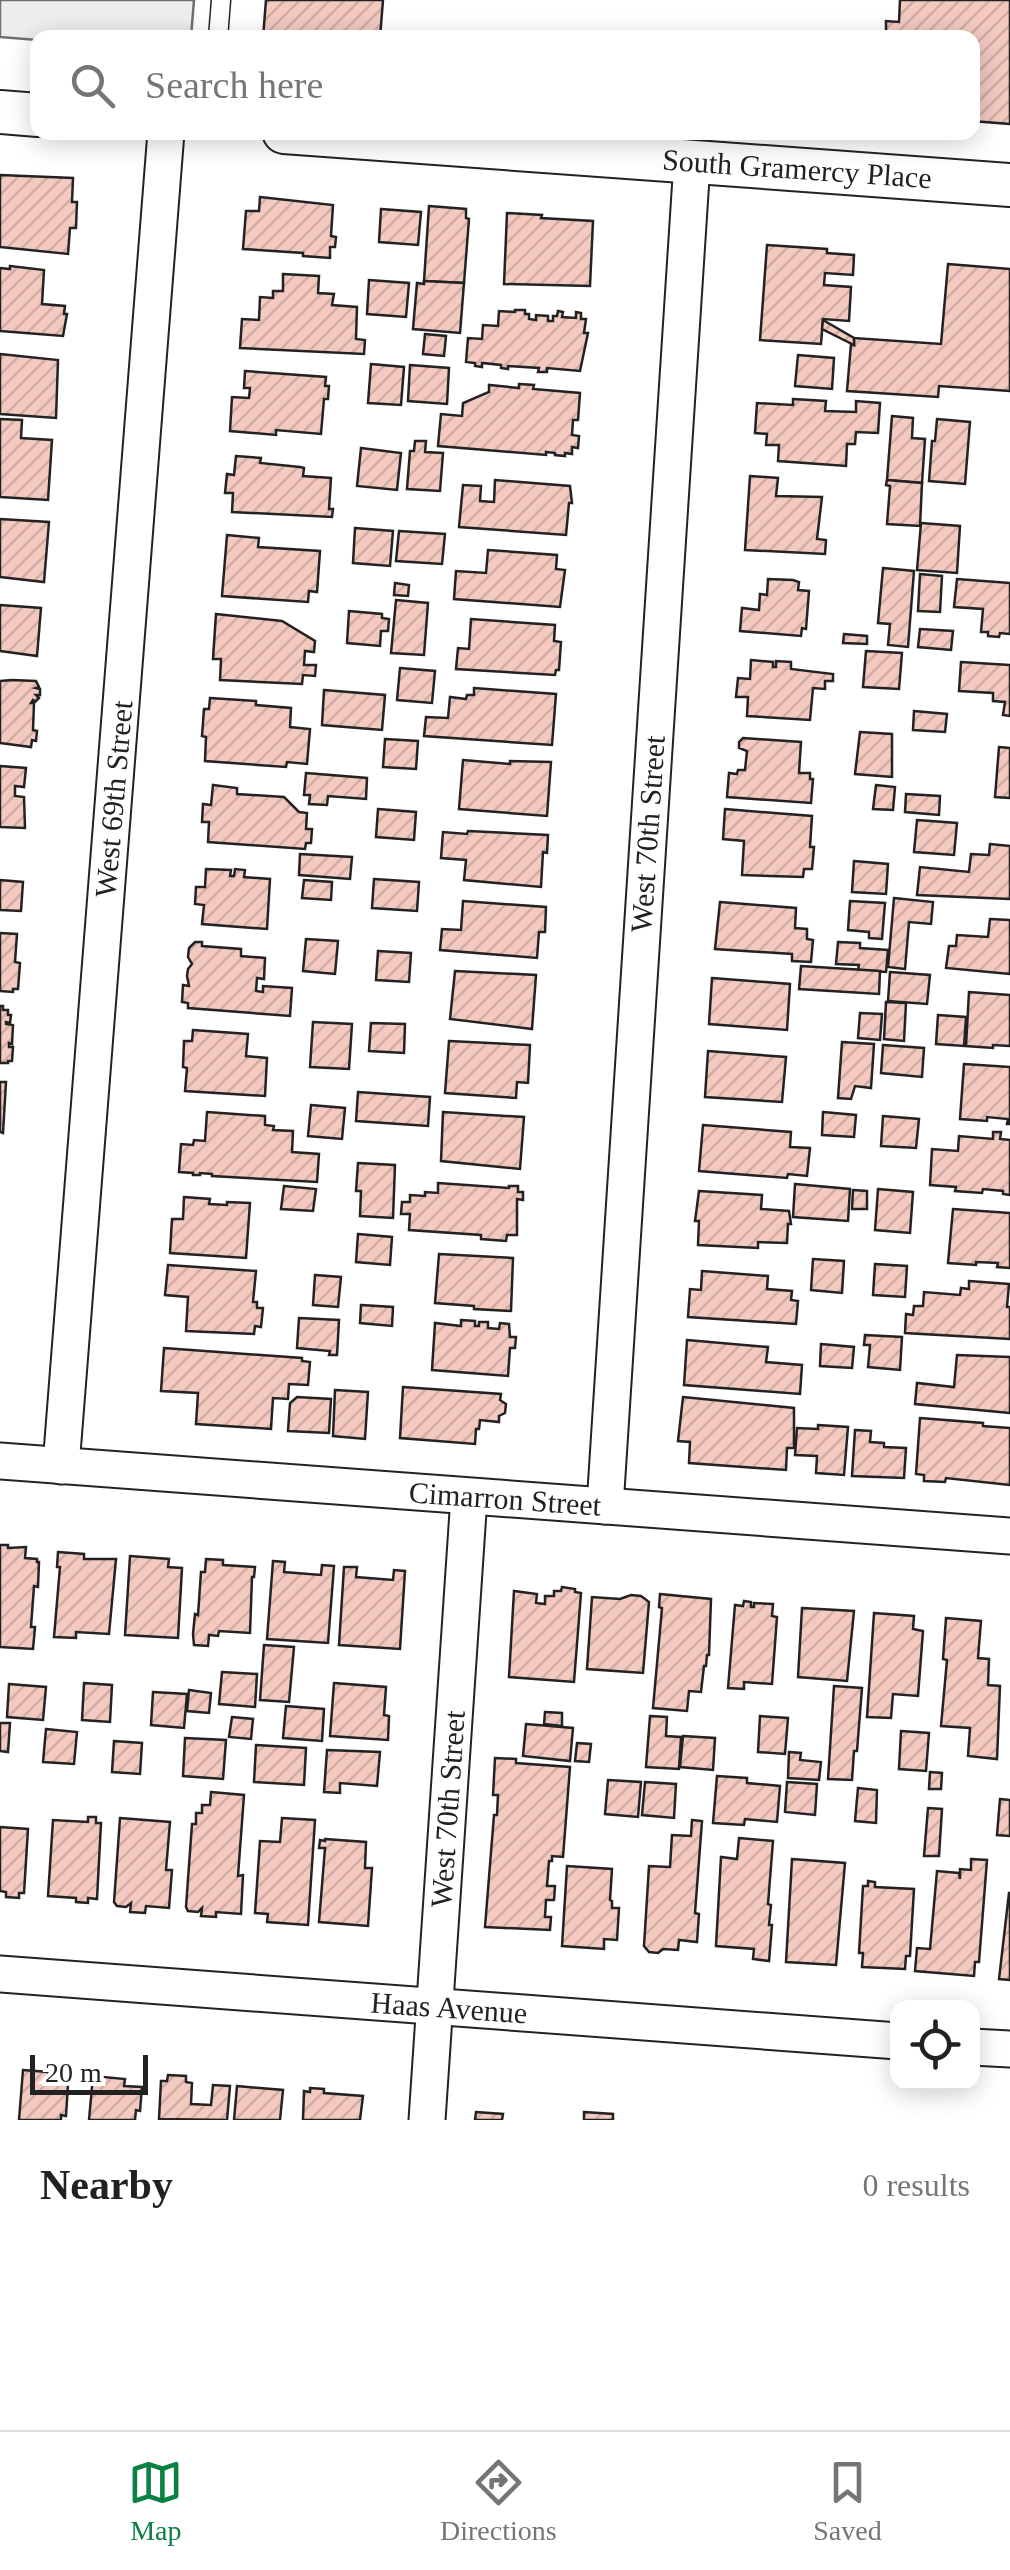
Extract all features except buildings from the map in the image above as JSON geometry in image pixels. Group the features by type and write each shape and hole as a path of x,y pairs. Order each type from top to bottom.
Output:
{"street":[{"path":"0,112 30,114"},
{"name":"West 69th Street","path":"61,1466 165,140"},
{"name":"South Gramercy Place","path":"393,140 1010,184"},
{"name":"West 70th Street","path":"605,1506 692,162"},
{"name":"Cimarron Street","path":"0,1461 1010,1536"},
{"name":"West 70th Street","path":"427,2120 470,1497"},
{"name":"Haas Avenue","path":"0,1974 890,2040"},
{"path":"980,2048 1010,2050"}],"lane":[{"path":"219,30 221,0"}],"shaded area":[{"path":"0,0 194,0 192,30 30,30 30,39 0,37"}]}
